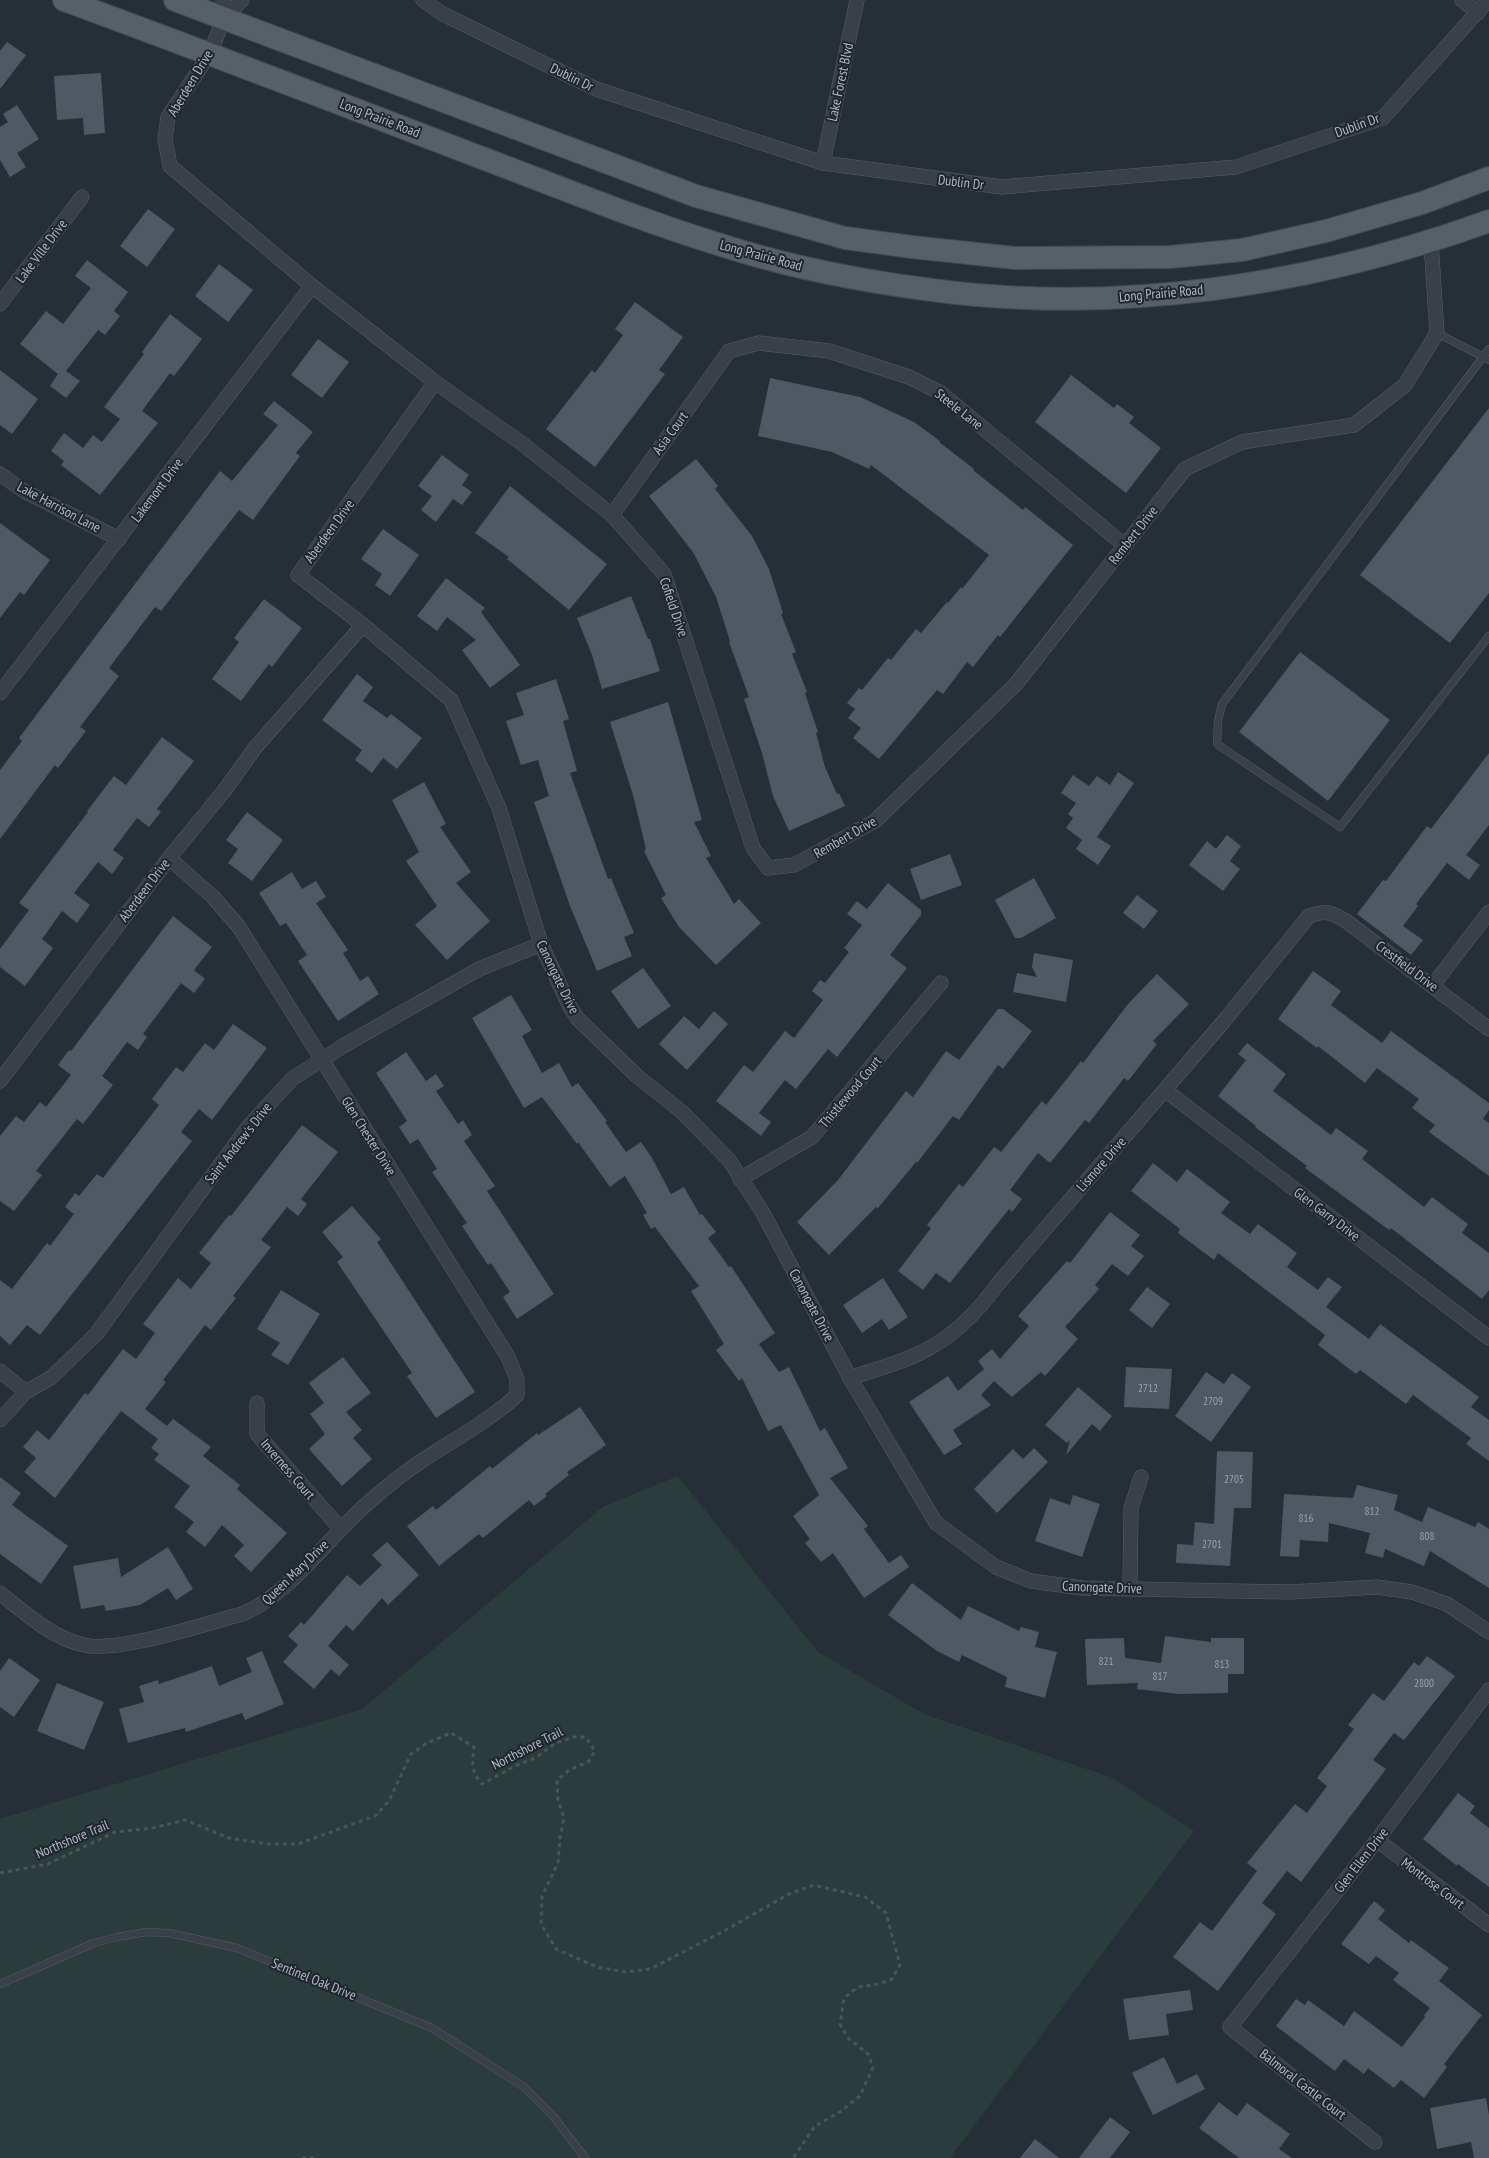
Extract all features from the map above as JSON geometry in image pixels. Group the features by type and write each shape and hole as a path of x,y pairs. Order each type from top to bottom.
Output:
{"main road":[{"name":"Long Prairie Road","path":"64,0 570,191 721,245 785,263 845,276 932,290 992,296 1054,299 1117,298 1194,292 1276,279 1350,264 1431,242 1489,221"},
{"path":"175,0 223,9 696,196 845,238 912,247 1024,258 1170,257 1242,250 1326,231 1422,203 1489,178"}],"street":[{"name":"Aberdeen Drive","path":"0,1081 169,858 224,791 255,748 363,626 298,575 435,382 312,286 170,166 166,139 168,117 210,54 223,9 242,0"},
{"name":"Dublin Dr","path":"424,0 441,14 596,89 823,164 1002,187 1236,167 1383,118 1488,0"},
{"name":"Lake Forest Blvd","path":"823,164 857,0"},
{"path":"1462,0 1478,13"},
{"name":"Lake Ville Drive","path":"0,304 82,197"},
{"path":"1431,242 1437,333"},
{"name":"Lakemont Drive","path":"0,693 312,286"},
{"name":"Rembert Drive","path":"794,865 875,821 1016,684 1185,469 1242,442 1354,425 1405,385 1437,333"},
{"name":"Steele Lane","path":"729,351 759,342 829,351 917,381 941,393 1124,545"},
{"name":"Asia Court","path":"612,515 729,351"},
{"name":"Cofield Drive","path":"435,382 524,445 612,515 664,574 753,848 768,868 794,865"},
{"name":"Lake Harrison Lane","path":"0,474 24,491 119,539"},
{"name":"Canongate Drive","path":"363,626 451,700 499,808 541,944 570,1007 578,1019 636,1076 682,1112 729,1160 763,1213 850,1378 936,1524 996,1567 1031,1581 1082,1588 1290,1592 1377,1587 1412,1592 1447,1604 1489,1632"},
{"name":"Glen Chester Drive","path":"169,858 213,897 239,926 508,1357 517,1379 517,1395 482,1423"},
{"name":"Crestfield Drive","path":"1322,911 1333,913 1346,921 1489,1029"},
{"name":"Lismore Drive","path":"850,1378 919,1354 940,1342 980,1308 997,1285 1224,1021 1300,925 1309,916 1322,911"},
{"path":"1433,985 1489,912"},
{"name":"Saint Andrew's Drive","path":"0,1420 26,1392 52,1377 97,1333 248,1127 292,1079 321,1060 478,969 541,944"},
{"name":"Thistlewood Court","path":"740,1179 812,1137 941,983"},
{"name":"Glen Garry Drive","path":"1165,1090 1489,1338"},
{"path":"0,1371 26,1392"},
{"name":"Inverness Court","path":"257,1403 257,1434 340,1528"},
{"name":"Queen Mary Drive","path":"0,1593 43,1627 84,1645 98,1646 131,1643 242,1614 258,1607 299,1572 340,1528 419,1462 482,1423"},
{"path":"1130,1588 1131,1508 1141,1477"},
{"name":"Glen Ellen Drive","path":"1230,2027 1377,1840 1489,1690"},
{"name":"Montrose Court","path":"1377,1840 1489,1925"},
{"name":"Balmoral Castle Court","path":"1230,2027 1376,2142"}],"lane":[{"path":"1437,333 1486,357"},
{"path":"1489,349 1486,357 1222,704 1218,721 1217,744 1340,827 1489,636"},
{"name":"Sentinel Oak Drive","path":"0,1984 94,1943 117,1936 146,1932 169,1933 236,1948 321,1981 432,2028 524,2087 554,2116 585,2158"}],"path":[{"name":"Northshore Trail","path":"0,1873 48,1864 115,1832 153,1828 185,1820 228,1838 267,1844 298,1844 375,1816 389,1801 411,1754 427,1743 451,1733 474,1747 472,1763 474,1776 482,1784 517,1765 535,1758 556,1743 574,1737 586,1737 595,1751 588,1762 569,1770 558,1780 558,1800 564,1818 558,1863 542,1896 541,1924 556,1949 597,1967 626,1972 650,1969 722,1932 789,1894 814,1885 865,1897 886,1913 900,1965 892,1979 879,1984 858,1987 844,1998 840,2024 848,2038 868,2054 873,2068 860,2096 840,2112 815,2126 793,2158"},
{"path":"302,2158 315,2158"}],"shaded area":[{"path":"678,1476 818,1652 926,1715 1111,1777 1194,1831 950,2158 0,2158 0,1819 362,1709 604,1506"}],"building":[{"path":"7,42 26,55 0,89 0,51"},
{"path":"101,73 105,133 84,135 83,118 57,120 54,76"},
{"path":"17,105 39,139 17,153 26,167 10,177 0,160 0,127 8,122 3,114"},
{"path":"148,209 175,229 147,267 120,246"},
{"path":"87,260 128,292 114,311 120,316 105,335 98,330 66,371 80,381 66,398 50,386 58,374 20,344 46,311 63,324 91,288 75,276"},
{"path":"219,264 253,290 228,322 195,296"},
{"path":"635,302 683,337 659,370 665,374 595,467 546,429 592,370 595,373 623,335 615,329"},
{"path":"170,314 202,339 174,376 170,373 142,411 158,423 100,495 61,465 64,461 51,451 64,433 83,448 93,435 102,442 120,419 104,407 144,354 142,352"},
{"path":"318,339 349,362 322,398 291,375"},
{"path":"0,370 38,399 12,434 0,425"},
{"path":"1071,375 1114,408 1117,404 1134,417 1129,423 1161,448 1126,493 1035,422"},
{"path":"770,378 860,397 914,422 940,441 1023,510 1025,507 1073,545 1000,637 998,635 973,667 967,662 943,694 937,690 879,759 853,738 861,728 848,718 855,709 847,703 859,688 862,690 888,658 891,660 916,629 921,633 961,587 962,589 989,555 871,465 869,469 832,452 758,436"},
{"path":"274,401 313,432 296,453 300,456 253,520 239,510 161,611 155,607 109,668 119,676 80,727 86,731 58,768 55,765 0,839 0,770 22,741 19,738 220,471 232,481 278,425 263,414"},
{"path":"1489,408 1489,593 1450,643 1360,575"},
{"path":"442,455 469,475 462,485 472,492 462,505 453,499 436,522 421,510 432,496 418,486"},
{"path":"696,459 718,486 715,489 752,536 769,569 783,613 781,614 796,652 792,654 807,692 805,693 818,732 816,733 825,767 837,794 839,793 845,806 789,831 773,796 762,753 744,699 749,697 729,642 716,597 693,552 649,496"},
{"path":"510,486 607,564 569,610 507,559 509,557 475,533"},
{"path":"0,523 50,560 24,595 20,592 0,618"},
{"path":"383,529 419,555 390,596 375,585 382,574 361,559"},
{"path":"446,578 485,608 481,612 520,665 490,688 462,650 476,640 447,617 437,631 417,616"},
{"path":"631,596 648,639 650,639 660,671 602,689 592,655 577,618"},
{"path":"264,599 302,628 272,667 269,664 241,701 212,679 239,642 234,638"},
{"path":"1300,652 1390,720 1328,801 1239,732"},
{"path":"357,674 373,687 363,701 387,718 391,714 422,738 397,769 383,758 372,773 355,760 362,750 322,720"},
{"path":"556,679 569,719 563,721 577,771 570,773 608,879 611,878 634,933 624,937 632,956 597,971 570,906 534,802 549,796 538,760 521,765 506,721 524,715 516,693"},
{"path":"668,702 702,820 694,822 711,856 706,858 734,904 739,899 761,923 716,965 679,927 661,898 666,895 644,851 646,849 633,795 610,722"},
{"path":"162,737 194,761 157,809 161,812 149,827 137,818 113,850 124,858 112,874 98,862 74,893 90,905 77,923 62,911 42,939 53,948 25,986 0,967 0,949 29,910 19,903 114,776 126,785"},
{"path":"1489,753 1489,825 1466,855 1480,865 1469,880 1447,863 1416,904 1418,906 1403,926 1423,940 1411,955 1357,914 1383,880 1386,881 1427,826 1431,829"},
{"path":"1118,772 1134,783 1097,837 1111,846 1098,865 1076,849 1082,840 1066,828 1073,818 1068,814 1076,803 1061,793 1073,775 1089,786 1097,776 1110,785"},
{"path":"424,782 446,824 440,827 471,872 456,883 490,921 447,960 415,925 437,906 406,861 419,852 392,800"},
{"path":"247,812 283,840 252,881 228,863 238,849 226,840"},
{"path":"1227,835 1241,846 1230,861 1240,869 1223,891 1189,865 1207,841 1216,849"},
{"path":"950,854 962,885 921,900 910,869"},
{"path":"292,872 302,889 316,881 326,897 316,903 348,950 343,953 360,981 368,976 379,994 338,1021 298,961 307,955 286,923 280,926 259,893"},
{"path":"1034,878 1056,918 1021,938 1015,938 995,900"},
{"path":"888,883 921,910 921,915 890,955 907,968 837,1057 828,1049 796,1089 785,1080 759,1113 771,1122 761,1136 716,1101 744,1065 753,1072 785,1031 794,1038 823,1000 812,991 820,980 825,983 849,952 844,948 862,925 847,914 857,901 867,909"},
{"path":"1137,895 1158,911 1144,929 1123,913"},
{"path":"173,916 212,947 194,970 205,979 194,993 181,983 143,1034 147,1037 138,1050 127,1042 102,1076 113,1085 83,1124 77,1119 36,1171 42,1175 14,1211 0,1201 0,1136 16,1116 24,1122 40,1102 46,1107 71,1075 58,1065 69,1050 71,1051"},
{"path":"1034,953 1073,960 1066,1002 1013,992 1017,973 1037,977 1032,967"},
{"path":"643,968 671,1006 638,1029 611,991"},
{"path":"1313,971 1341,991 1331,1005 1382,1043 1391,1031 1489,1103 1489,1110 1483,1119 1489,1123 1489,1176 1429,1132 1435,1125 1412,1108 1419,1099 1377,1068 1365,1083 1318,1046 1317,1048 1278,1019"},
{"path":"1157,974 1189,1004 1153,1041 1157,1044 1128,1081 1124,1078 1089,1123 1085,1120 1050,1163 1038,1153 1010,1190 1022,1199 1012,1212 1009,1209 950,1283 936,1273 923,1290 898,1271 931,1228 927,1225 959,1184 963,1187 994,1147 1001,1152 1042,1101 1046,1105 1081,1061 1083,1063 1128,1004"},
{"path":"511,995 532,1030 522,1036 542,1073 559,1063 572,1087 578,1083 607,1121 605,1122 626,1152 641,1142 652,1158 671,1194 684,1187 700,1215 702,1214 716,1232 708,1238 729,1267 731,1266 775,1333 759,1344 779,1372 789,1367 820,1431 825,1428 848,1468 830,1478 868,1526 864,1529 889,1563 901,1555 909,1567 864,1598 833,1553 821,1562 805,1543 810,1539 793,1516 819,1495 781,1425 768,1431 742,1378 739,1381 716,1350 724,1344 691,1291 699,1286 655,1227 651,1229 643,1215 647,1213 625,1176 610,1187 578,1142 577,1144 542,1097 524,1108 472,1018"},
{"path":"998,1009 1003,1009 1032,1031 1003,1069 998,1065 959,1120 953,1116 917,1163 878,1208 876,1207 829,1255 797,1222 838,1180 906,1091 913,1097 946,1051 959,1060"},
{"path":"714,1011 728,1024 687,1070 659,1044 684,1016 699,1029"},
{"path":"233,1024 267,1048 212,1120 199,1109 181,1132 192,1141 40,1335 27,1325 10,1345 0,1336 0,1280 12,1289 47,1243 50,1246 74,1214 65,1207 75,1193 79,1196 97,1174 103,1178 159,1105 152,1099 176,1067 183,1072 205,1043 214,1050"},
{"path":"1247,1043 1286,1074 1273,1091 1331,1135 1336,1128 1368,1151 1362,1159 1424,1207 1432,1197 1468,1224 1462,1233 1489,1253 1489,1290 1482,1299 1391,1228 1389,1230 1305,1168 1307,1166 1218,1096 1246,1060 1238,1054"},
{"path":"406,1052 426,1081 436,1074 444,1086 436,1091 458,1124 463,1120 472,1135 464,1141 495,1186 487,1191 554,1294 517,1319 503,1297 510,1292 491,1263 488,1265 462,1226 467,1223 432,1172 437,1169 418,1139 410,1144 399,1127 407,1121 376,1073"},
{"path":"302,1125 338,1152 301,1199 307,1204 298,1216 287,1207 261,1240 271,1247 233,1296 236,1298 211,1330 205,1325 163,1380 166,1382 145,1409 167,1426 173,1419 211,1447 203,1456 240,1485 237,1489 287,1533 251,1572 234,1556 244,1545 222,1525 205,1547 186,1532 194,1522 174,1507 190,1486 154,1460 159,1454 151,1448 158,1439 121,1411 55,1498 24,1472 36,1458 23,1447 37,1430 49,1440 85,1393 88,1395 123,1349 136,1359 155,1333 143,1324 178,1278 191,1289 211,1263 199,1253 229,1215 231,1216"},
{"path":"1153,1163 1177,1182 1187,1169 1230,1202 1221,1213 1250,1234 1258,1224 1297,1253 1287,1267 1318,1290 1328,1277 1342,1287 1326,1307 1369,1339 1380,1324 1479,1397 1471,1407 1489,1420 1489,1461 1466,1444 1471,1438 1413,1395 1406,1404 1360,1370 1356,1374 1318,1345 1325,1335 1218,1253 1214,1260 1178,1233 1180,1229 1131,1191"},
{"path":"352,1206 381,1239 377,1242 475,1392 436,1418 407,1376 412,1373 337,1262 343,1257 322,1232"},
{"path":"1110,1212 1140,1235 1131,1246 1144,1256 1128,1276 1112,1264 1095,1285 1099,1289 1065,1327 1078,1339 1045,1376 1041,1372 1012,1397 994,1381 981,1395 991,1405 953,1430 962,1444 944,1455 909,1402 948,1376 958,1391 984,1369 978,1361 992,1349 1000,1359 1029,1326 1018,1316 1067,1261 1070,1263"},
{"path":"883,1278 908,1317 889,1330 882,1319 862,1333 843,1305"},
{"path":"1147,1287 1170,1304 1152,1328 1129,1310"},
{"path":"281,1290 320,1314 288,1365 271,1355 280,1343 257,1329"},
{"path":"343,1357 371,1393 346,1412 362,1430 353,1438 372,1459 342,1486 309,1449 325,1434 310,1414 324,1403 309,1383"},
{"path":"1126,1367 1172,1369 1169,1409 1124,1407"},
{"path":"1206,1372 1224,1384 1232,1373 1251,1387 1211,1442 1175,1416"},
{"path":"1078,1387 1112,1416 1100,1431 1092,1424 1066,1455 1070,1440 1067,1443 1045,1425"},
{"path":"580,1407 606,1445 567,1472 569,1475 545,1494 547,1496 534,1506 529,1500 483,1538 479,1534 439,1566 407,1526 433,1506 436,1510 490,1466 492,1469 537,1433 538,1435"},
{"path":"1034,1448 1048,1462 997,1513 974,1489 1013,1449 1023,1459"},
{"path":"1217,1451 1253,1452 1251,1508 1234,1508 1230,1566 1176,1563 1177,1544 1193,1545 1195,1522 1214,1524"},
{"path":"0,1477 21,1493 12,1505 68,1546 41,1584 0,1554"},
{"path":"1357,1485 1398,1495 1394,1510 1422,1522 1428,1507 1475,1527 1478,1522 1489,1529 1489,1588 1430,1551 1424,1566 1385,1549 1383,1558 1365,1553 1370,1533 1329,1523 1328,1542 1300,1540 1299,1557 1280,1556 1284,1494 1353,1498"},
{"path":"1073,1495 1100,1504 1082,1557 1035,1541 1050,1498 1070,1505"},
{"path":"387,1542 419,1575 388,1605 382,1598 353,1631 346,1625 328,1646 349,1665 339,1676 331,1669 314,1689 283,1662 298,1645 288,1636 301,1622 304,1625 347,1575 360,1586 382,1565 372,1555"},
{"path":"168,1547 193,1589 176,1600 168,1588 140,1605 106,1611 104,1605 81,1609 73,1566 118,1558 121,1577"},
{"path":"912,1583 961,1620 968,1606 1019,1631 1021,1627 1039,1632 1035,1647 1057,1652 1045,1698 1005,1687 1007,1677 962,1655 959,1662 937,1651 888,1615"},
{"path":"1165,1636 1211,1642 1211,1638 1244,1638 1244,1674 1228,1674 1228,1693 1179,1694 1137,1689 1138,1683 1087,1685 1085,1639 1124,1638 1125,1658 1161,1663"},
{"path":"262,1651 284,1704 245,1720 242,1713 186,1732 185,1728 128,1743 119,1709 144,1702 139,1686 158,1680 159,1684 212,1666 219,1686 252,1672 246,1658"},
{"path":"1427,1656 1455,1676 1404,1740 1394,1733 1373,1760 1386,1769 1301,1882 1287,1871 1262,1903 1276,1914 1218,1991 1173,1957 1200,1922 1212,1931 1257,1871 1247,1863 1295,1804 1307,1813 1327,1786 1317,1778 1354,1729 1348,1725 1373,1693 1384,1701 1414,1662 1419,1666"},
{"path":"9,1658 40,1680 14,1717 0,1707 0,1671"},
{"path":"57,1683 104,1702 84,1750 37,1731"},
{"path":"1458,1793 1475,1806 1470,1813 1489,1828 1489,1887 1458,1864 1457,1866 1423,1839"},
{"path":"1374,1901 1385,1910 1378,1919 1409,1943 1411,1940 1449,1968 1439,1981 1482,2015 1444,2064 1447,2067 1424,2098 1401,2080 1394,2088 1368,2068 1364,2074 1344,2059 1335,2071 1276,2026 1296,1999 1305,2005 1308,2000 1344,2026 1354,2011 1402,2047 1430,2008 1393,1980 1399,1973 1376,1956 1369,1964 1341,1944"},
{"path":"1190,1990 1193,2010 1166,2014 1169,2035 1129,2040 1123,1999"},
{"path":"1164,2057 1177,2084 1197,2074 1205,2089 1153,2115 1132,2073"},
{"path":"1486,2098 1489,2115 1489,2158 1474,2158 1471,2142 1437,2149 1430,2108"},
{"path":"1219,2102 1237,2116 1247,2103 1290,2134 1279,2149 1292,2158 1239,2158 1199,2128"},
{"path":"1110,2117 1130,2132 1110,2158 1079,2158"},
{"path":"1035,2139 1059,2158 1020,2158"}]}
